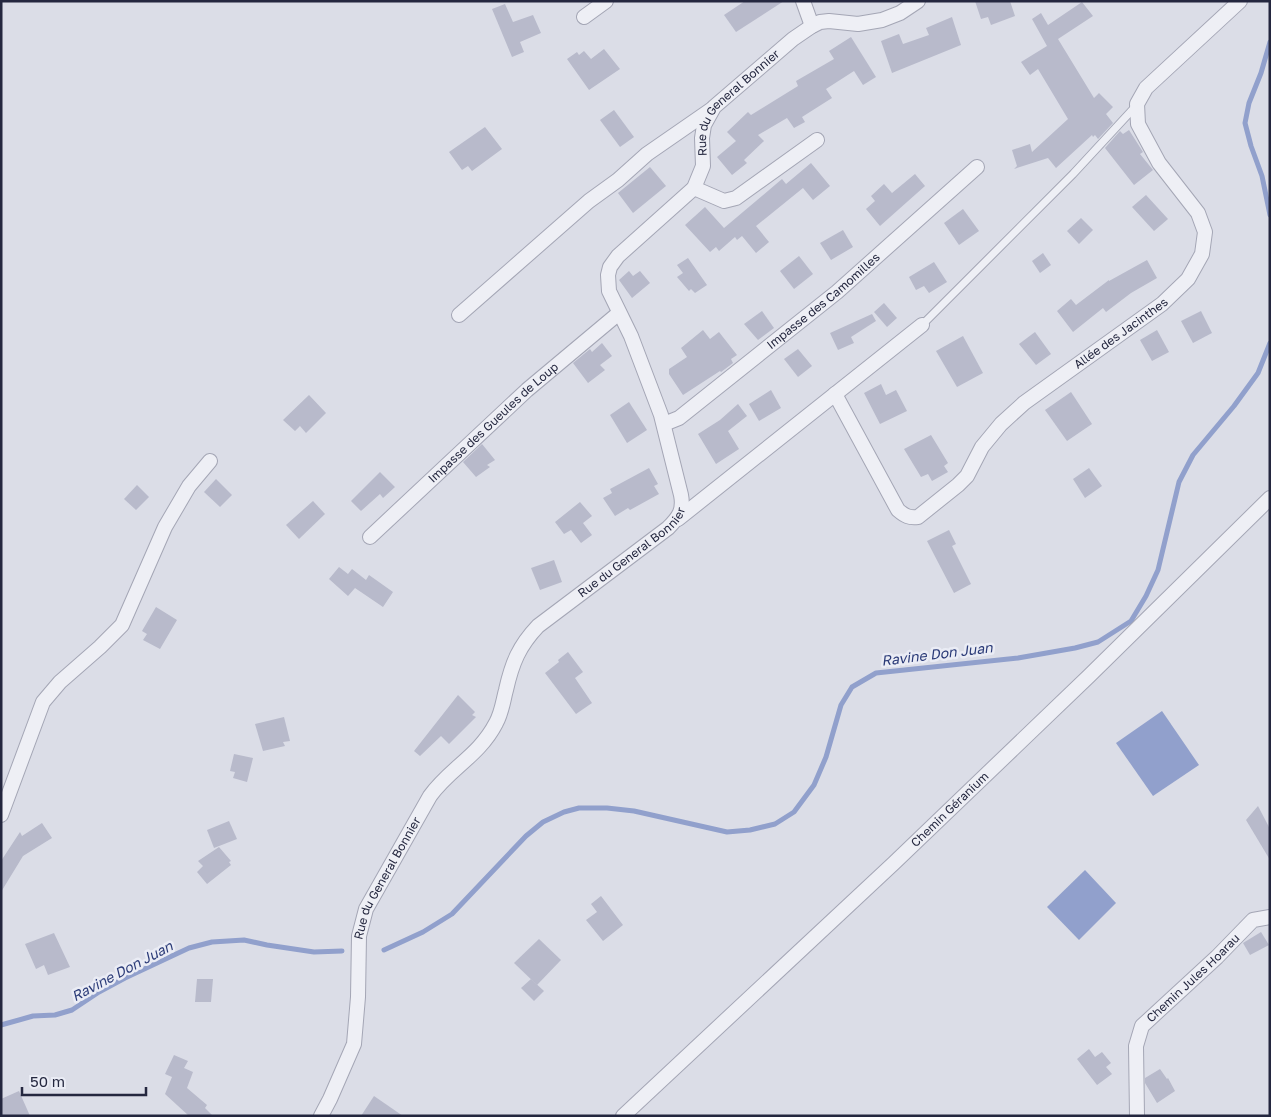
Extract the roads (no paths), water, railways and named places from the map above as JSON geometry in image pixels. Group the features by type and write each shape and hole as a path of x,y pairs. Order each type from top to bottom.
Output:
{"street":[{"path":"584,17 606,1"},
{"name":"Rue du General Bonnier","path":"321,1116 330,1100 354,1044 358,997 359,936 366,909 430,796 438,785 458,769 483,744 504,704 516,655 526,639 538,626 668,528 682,512 683,504 664,424 631,336 609,291 608,275 610,267 618,256 694,188 702,166 704,125 714,107 793,39 812,26 828,21 858,24 882,20 900,13 918,1"},
{"path":"1137,104 1146,88 1240,1"},
{"path":"805,2 812,26"},
{"name":"Allée des Jacinthes","path":"836,394 898,510 904,516 910,518 918,517 967,476 982,447 1001,424 1024,403 1162,304 1188,279 1202,254 1205,232 1198,213 1154,155 1138,124 1137,104"},
{"path":"459,315 589,201 618,180 647,154 714,107"},
{"path":"694,188 724,201 736,198 817,140"},
{"name":"Impasse des Camomilles","path":"664,424 679,418 837,292 977,167"},
{"name":"Impasse des Gueules de Loup","path":"370,537 527,390 620,313"},
{"path":"677,519 922,325"},
{"path":"1,815 43,702 60,682 122,625 164,527 188,486 210,461"},
{"name":"Chemin Géranium","path":"623,1116 915,843 1089,676 1270,498"},
{"name":"Chemin Jules Hoarau","path":"1137,1116 1136,1046 1142,1026 1217,957 1253,920 1270,917"}],"lane":[{"path":"922,325 1073,174 1137,104"}],"water":[{"path":"1162,711 1199,765 1153,796 1116,743"},
{"path":"1085,870 1116,903 1079,940 1047,907"}],"waterway":[{"name":"Ravine Don Juan","path":"1270,42 1261,73 1249,103 1245,123 1262,176 1270,215"},
{"name":"Ravine Don Juan","path":"384,950 423,932 452,914 526,836 543,822 564,812 579,808 607,808 634,811 727,832 750,830 775,824 794,812 814,785 826,757 841,705 852,687 876,673 1018,658 1075,648 1098,642 1131,621 1146,596 1158,570 1179,482 1193,455 1234,406 1258,373 1270,343"},
{"name":"Ravine Don Juan","path":"1,1025 33,1016 55,1015 72,1010 125,978 189,948 212,942 244,940 314,952 342,951"}]}
